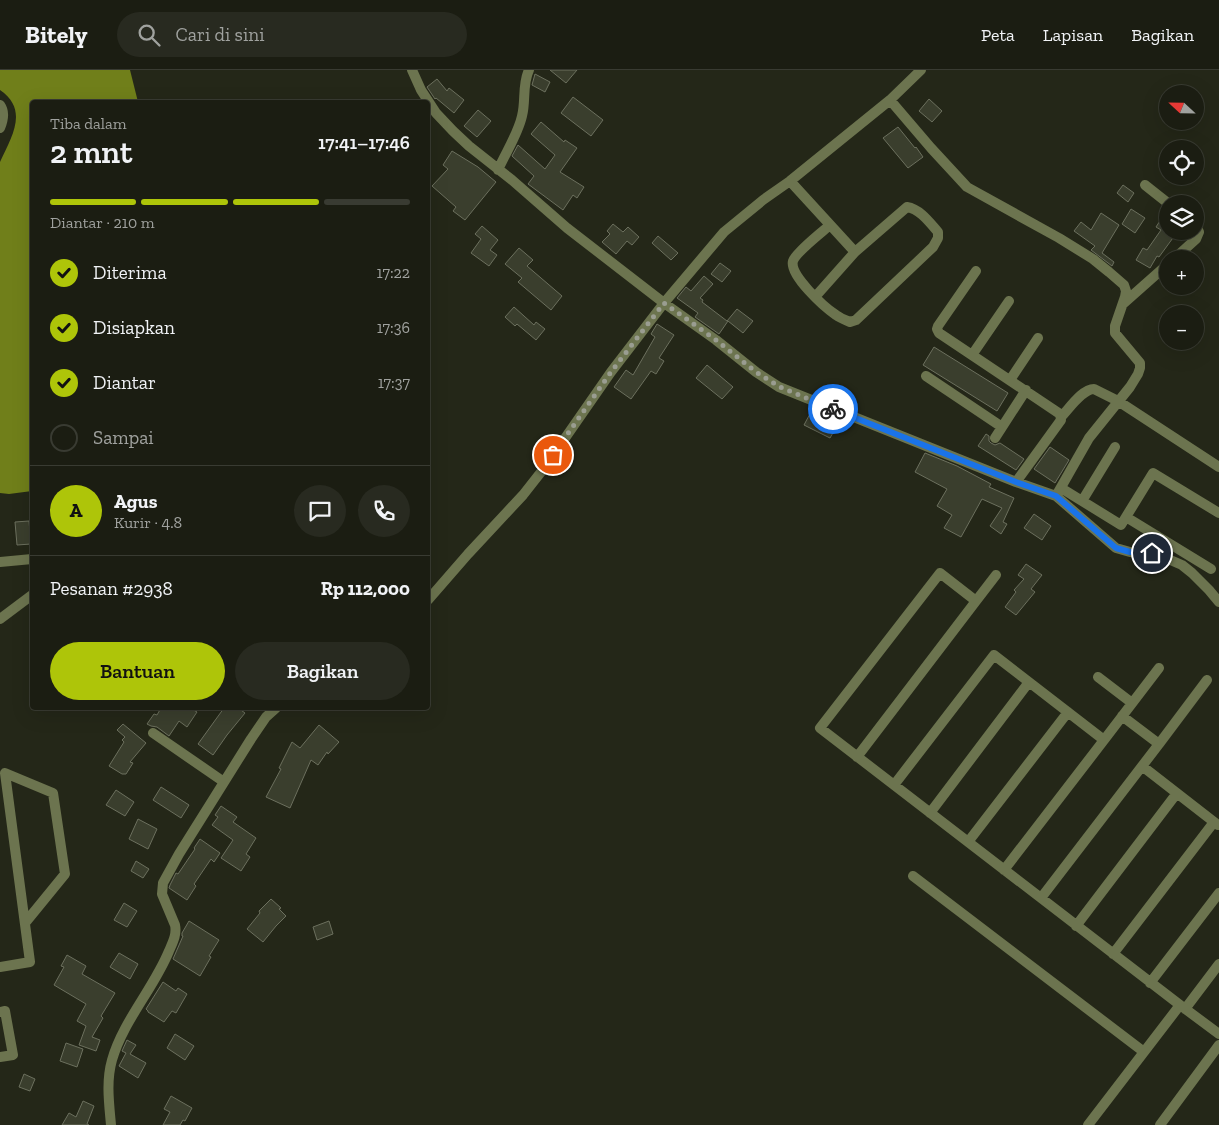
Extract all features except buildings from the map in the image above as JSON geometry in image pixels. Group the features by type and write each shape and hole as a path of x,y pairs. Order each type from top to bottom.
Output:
{"street":[{"path":"412,70 428,100"},
{"path":"498,170 522,116 525,83 530,70"},
{"path":"430,598 523,495 545,467 611,372 664,303 724,232 756,205 790,182 890,100 921,70"},
{"path":"890,100 967,187 1093,259 1124,285 1126,291 1124,303 1115,326 1115,333 1140,363 1140,368 1130,387 1089,438 1059,492"},
{"path":"430,104 453,131 567,228 756,372 780,387 1016,482 1059,492 1082,501 1121,525 1153,473 1219,513"},
{"path":"0,105 3,109 0,128"},
{"path":"790,182 855,252"},
{"path":"1145,185 1159,196"},
{"path":"815,297 855,252 907,208 911,208 926,218 938,232 938,238 933,247 856,320 850,322 837,316 815,297 801,282 793,267 796,255 830,225"},
{"path":"1184,250 1195,240"},
{"path":"976,271 938,326 939,333 1026,390 1060,414 1061,417"},
{"path":"1124,303 1159,272"},
{"path":"972,355 1010,301"},
{"path":"1010,380 1038,338"},
{"path":"926,376 1002,427"},
{"path":"1016,482 1061,420 1061,417 1084,392 1090,389 1094,389 1118,401 1219,467"},
{"path":"995,438 1026,390"},
{"path":"1082,501 1115,447"},
{"path":"1059,492 1116,548 1130,552 1152,553 1182,565 1219,602"},
{"path":"1126,517 1211,569"},
{"path":"0,562 30,559"},
{"path":"976,601 940,573 820,728 1150,983 1219,1034"},
{"path":"857,757 996,575"},
{"path":"0,619 30,596"},
{"path":"894,785 994,655 1104,740"},
{"path":"1004,870 1159,668"},
{"path":"1098,677 1132,703"},
{"path":"1041,898 1207,680"},
{"path":"930,813 1030,682"},
{"path":"111,1125 108,1074 112,1058 119,1042 165,963 175,937 175,925 162,894 163,883 224,782 271,710"},
{"path":"968,842 1068,712"},
{"path":"1122,716 1159,744"},
{"path":"153,733 224,782"},
{"path":"1113,954 1217,824 1142,766"},
{"path":"3,772 53,792 65,874 25,923"},
{"path":"0,967 30,962 3,772"},
{"path":"1076,926 1177,793"},
{"path":"913,876 1144,1052"},
{"path":"1150,983 1219,893"},
{"path":"1088,1125 1144,1052 1219,964"},
{"path":"0,1012 5,1011 13,1055 0,1057"},
{"path":"1160,1125 1219,1045"}],"shaded area":[{"path":"0,70 130,70 138,100 30,100 30,491 9,494 0,493 0,162 13,133 16,115 14,106 9,98 0,90"}],"way so far":[{"path":"553,455 611,372 664,303 716,340 756,372 780,387 833,409"}],"route":[{"path":"833,409 1056,496 1116,548 1130,552 1152,553"}]}
